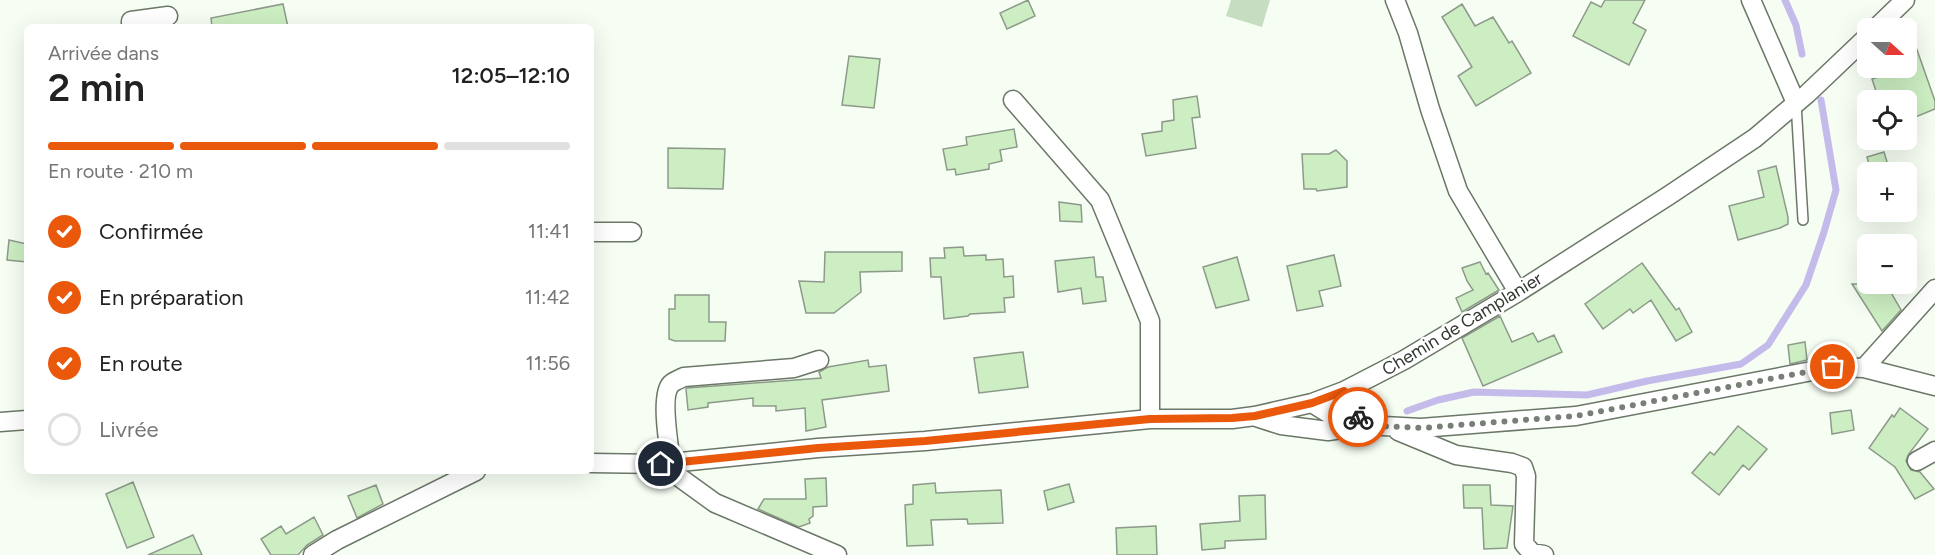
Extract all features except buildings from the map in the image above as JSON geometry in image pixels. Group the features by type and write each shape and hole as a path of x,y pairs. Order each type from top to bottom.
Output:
{"street":[{"path":"1395,0 1408,33 1430,109 1458,190 1518,292"},
{"path":"1751,0 1796,103"},
{"path":"1886,18 1905,0"},
{"path":"131,24 131,21 168,16"},
{"name":"Chemin de Camplanier","path":"594,463 666,463 1150,419 1232,418 1255,416 1312,403 1344,391 1404,360 1518,292 1658,203 1755,138 1857,46"},
{"path":"1013,100 1100,200 1150,321 1150,419"},
{"path":"594,232 632,232"},
{"path":"1864,368 1935,289"},
{"path":"819,360 794,368 684,377 670,384 666,394 668,437 666,463 715,503 837,555"},
{"path":"1312,403 1346,424 1421,428 1576,416 1833,367 1864,368 1935,386"},
{"path":"1344,391 1363,425"},
{"path":"1255,416 1281,425 1328,431 1363,425"},
{"path":"0,422 24,420"},
{"path":"1385,426 1456,455 1512,463 1524,467 1526,476 1524,544 1532,554 1544,555"},
{"path":"1917,461 1935,451"},
{"path":"313,555 337,540 470,474"}],"lane":[{"path":"1796,103 1803,220"}],"green space":[{"path":"1231,0 1270,0 1262,27 1226,16"}],"waterway":[{"path":"1785,0 1796,25 1802,54"},
{"path":"1407,411 1438,400 1474,392 1587,395 1647,381 1741,364 1768,345 1806,285 1836,190 1821,100"}],"way so far":[{"path":"1358,417 1363,425 1421,428 1576,416 1833,367"}],"route":[{"path":"661,464 1150,419 1255,416 1312,403 1344,391 1358,417"}]}
